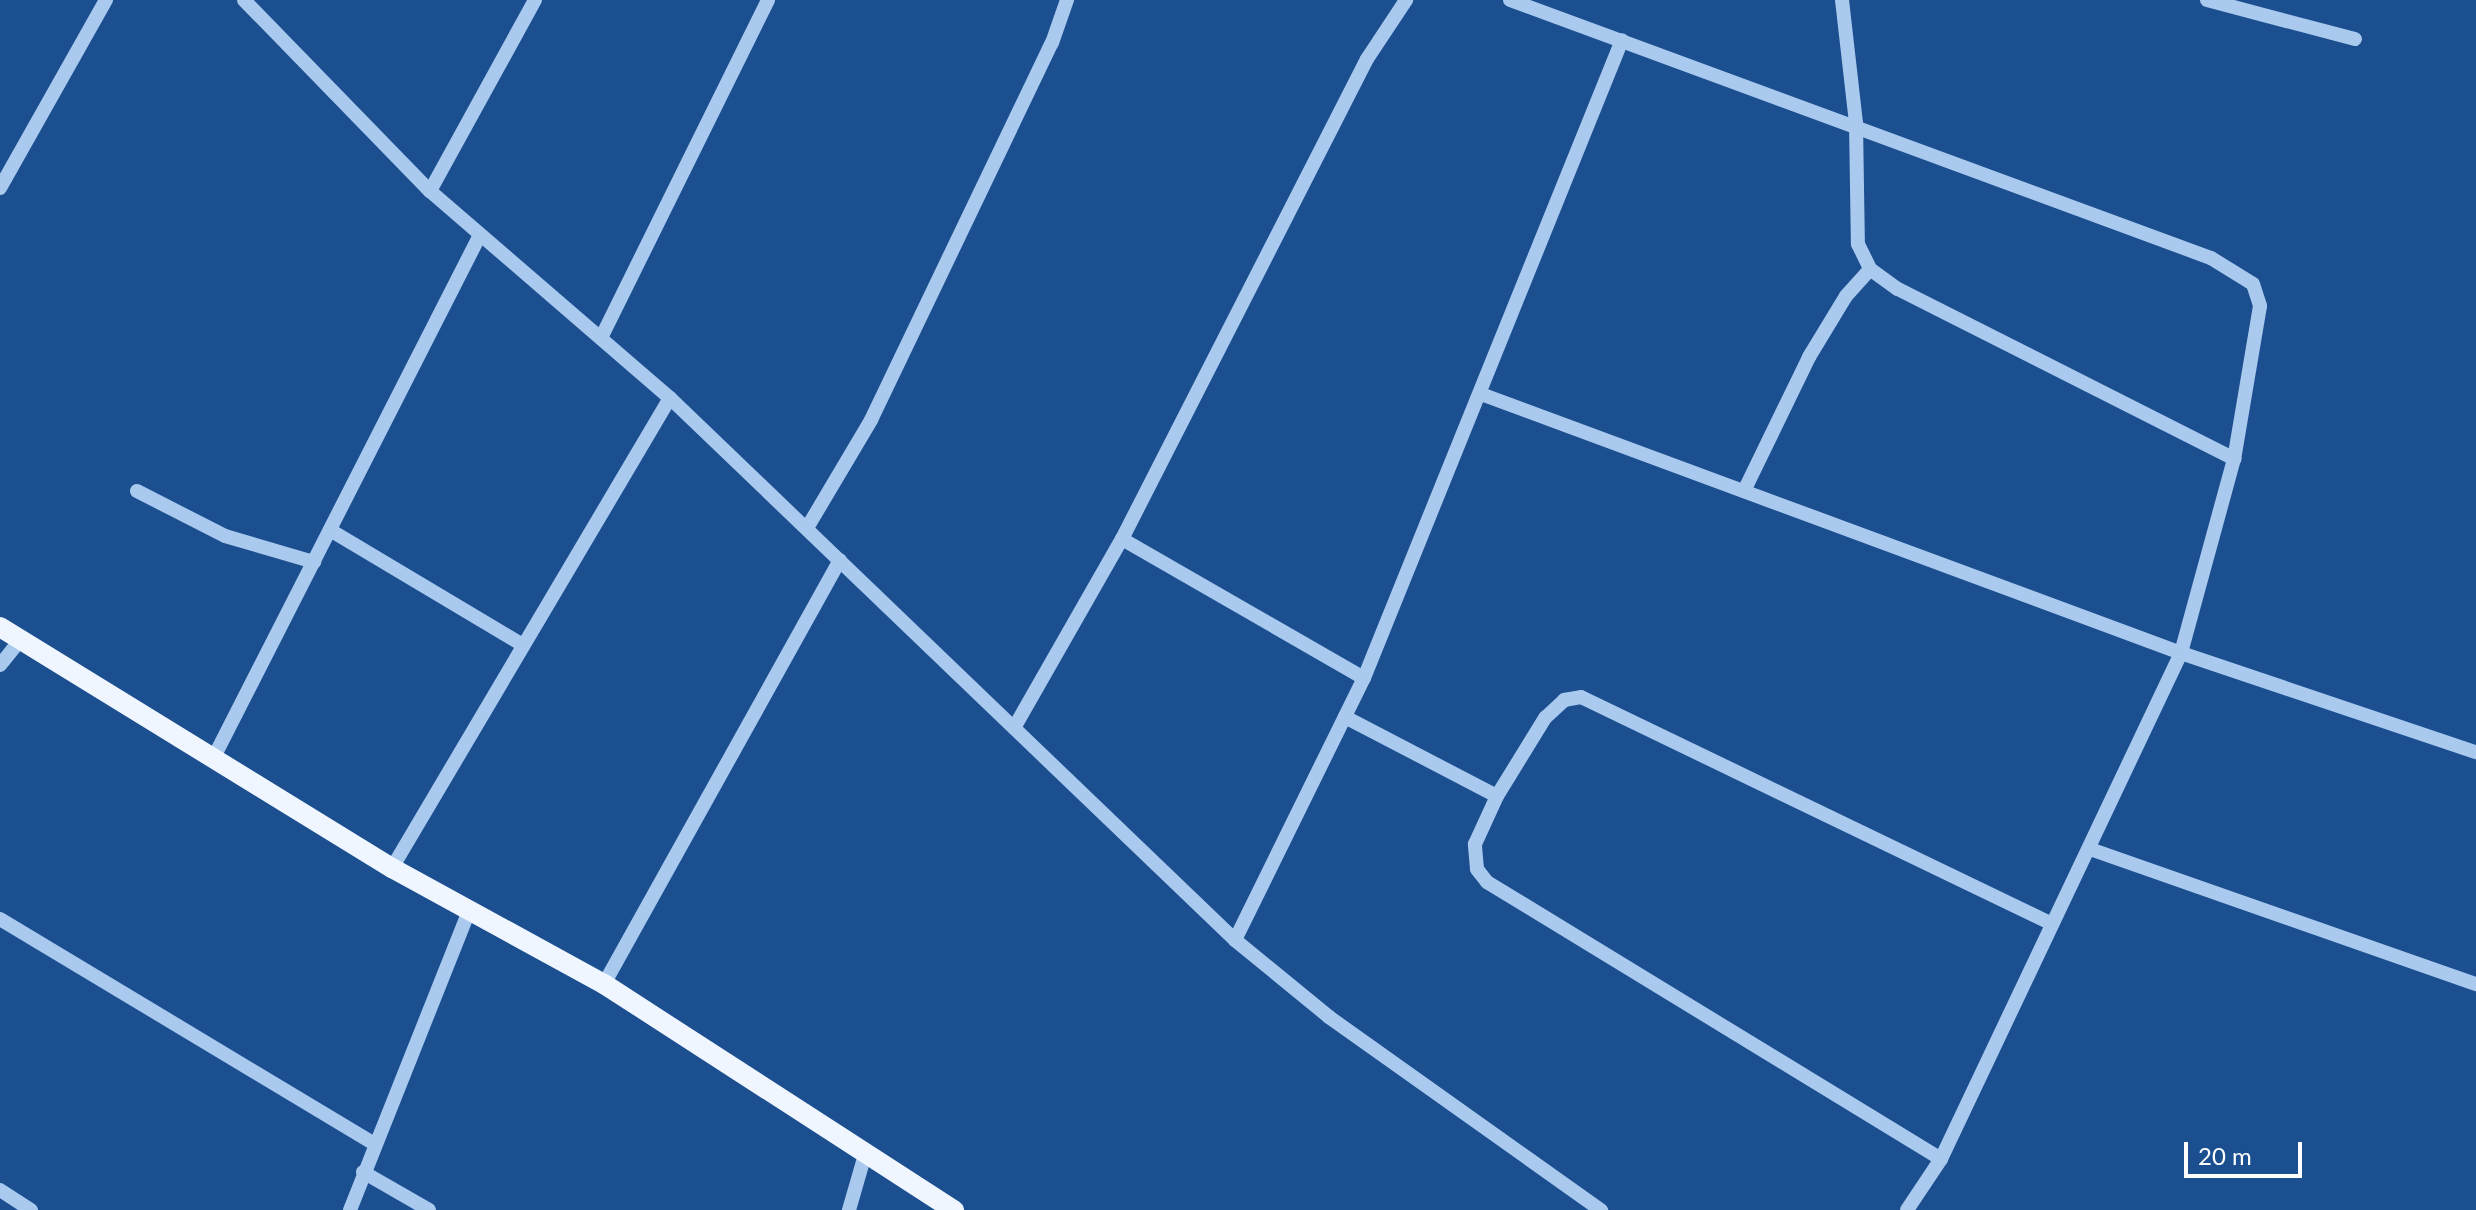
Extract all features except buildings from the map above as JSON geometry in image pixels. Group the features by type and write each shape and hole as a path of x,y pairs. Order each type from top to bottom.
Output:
{"main road":[{"path":"0,627 18,643 215,755 392,868 604,984 954,1210"}],"street":[{"path":"0,188 106,0"},
{"path":"244,0 430,191 670,398 1235,940 1329,1017 1601,1210"},
{"path":"430,191 535,0"},
{"path":"601,338 768,0"},
{"path":"807,528 871,420 1052,43 1067,0"},
{"path":"1014,728 1122,539 1367,59 1406,0"},
{"path":"1510,0 1856,123 2211,258 2253,284 2260,306 2234,459 2181,653 1941,1159 1907,1210"},
{"path":"1842,0 1856,123 1858,244 1870,269 1898,289 2234,459"},
{"path":"2207,0 2355,39"},
{"path":"1235,940 1364,678 1622,40"},
{"path":"215,755 480,235"},
{"path":"1744,491 1809,357 1846,296 1870,269"},
{"path":"1481,394 2181,653 2476,752"},
{"path":"392,868 521,644 670,398"},
{"path":"137,491 225,536 314,562"},
{"path":"330,530 521,644"},
{"path":"1122,539 1364,678"},
{"path":"604,984 840,560"},
{"path":"0,665 18,643"},
{"path":"1941,1159 1487,882 1477,869 1475,844 1497,796 1545,718 1564,700 1581,697 2052,924"},
{"path":"1345,717 1497,796"},
{"path":"2090,849 2476,984"},
{"path":"350,1210 469,911"},
{"path":"0,919 374,1144"},
{"path":"849,1210 866,1151"},
{"path":"363,1172 429,1210"},
{"path":"0,1190 31,1210"}]}
